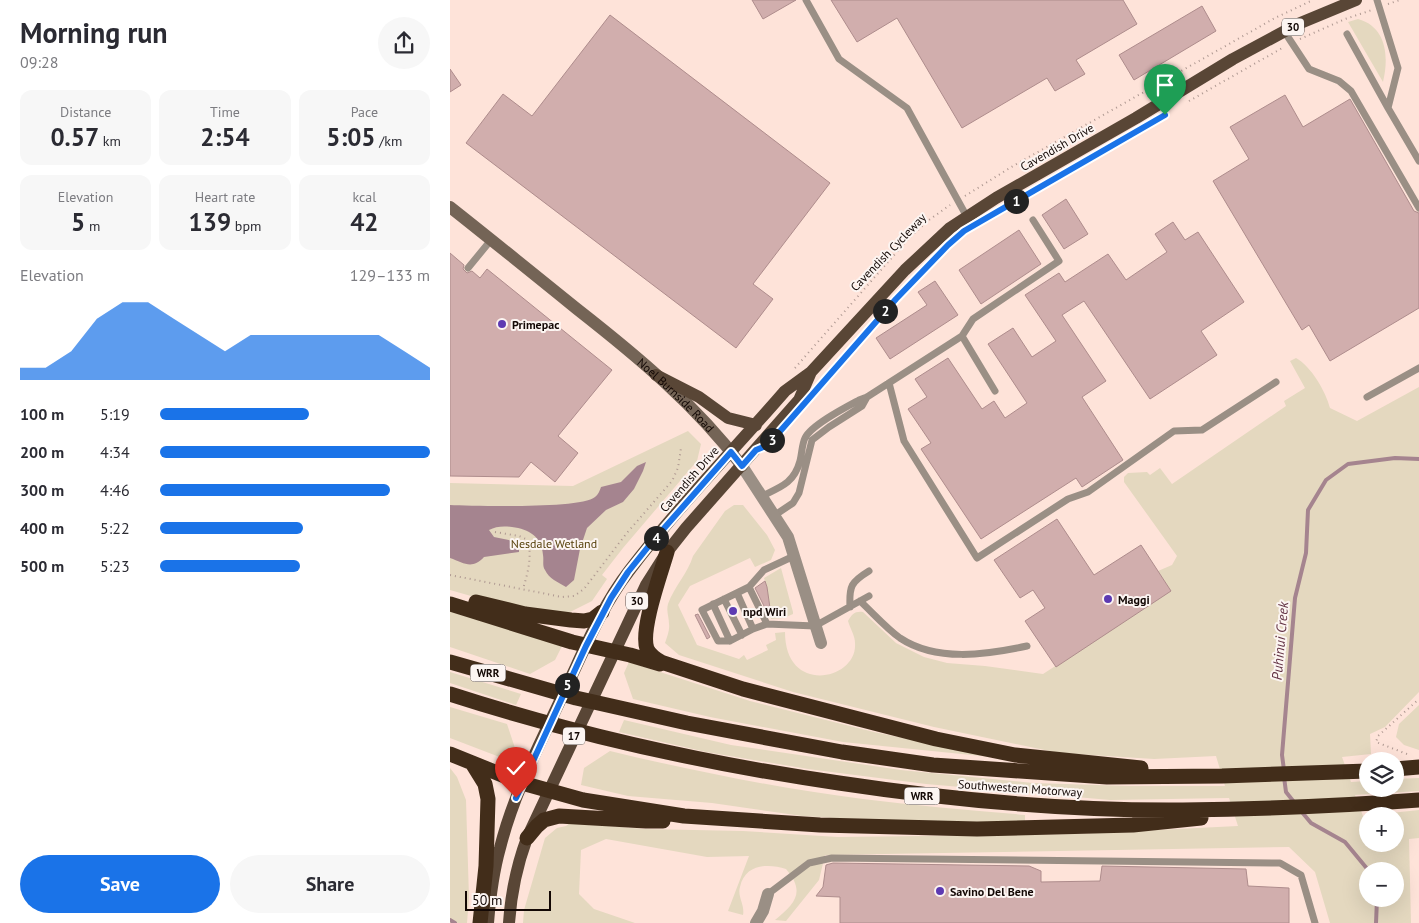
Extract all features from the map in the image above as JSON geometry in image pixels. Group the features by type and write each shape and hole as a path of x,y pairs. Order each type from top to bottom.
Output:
{"highway":[{"path":"667,552 653,599 645,637 650,654 661,662 743,689 936,739 1015,755 1222,776"},
{"path":"450,596 525,614 571,620 584,621 602,612"},
{"path":"450,604 586,646 671,666"},
{"name":"Southwestern Motorway","path":"450,662 525,684 628,710 794,744 933,765 1107,777 1359,772"},
{"name":"Southwestern Motorway","path":"450,694 511,714 614,741 779,774 922,796 1053,806 1235,811"},
{"path":"450,754 522,783 604,804 684,816 820,826 978,829 1134,825 1259,808 1358,805 1419,800"},
{"path":"1404,766 1416,761"},
{"path":"472,763 485,784 488,800 485,908 480,923"},
{"path":"527,838 541,823 556,816 646,821 668,820 684,816"}],"main road":[{"name":"Cavendish Drive","path":"488,923 485,908 499,849 522,783 602,612 628,572 785,391 811,372 905,270 950,228 996,198 1136,118 1233,59 1284,31 1356,0"},
{"name":"Noel Burnside Road","path":"450,207 594,322 656,375 698,414 742,466"},
{"name":"Cavendish Drive","path":"508,923 519,860 527,838 646,585 667,552 799,400 811,372"},
{"path":"656,375 699,397 728,418 756,425"}],"street":[{"name":"Noel Burnside Road","path":"742,466 788,537 821,643"},
{"path":"756,923 763,911 768,894"}],"lane":[{"path":"806,0 839,59 907,108 967,217"},
{"path":"1378,4 1398,68 1388,108"},
{"path":"1284,31 1309,69 1339,82 1351,91 1419,208"},
{"path":"1347,34 1419,161"},
{"path":"762,496 784,486 792,476 800,463 805,438 812,430 962,336 973,319 1059,261 1032,220"},
{"path":"468,268 491,240"},
{"path":"962,336 995,391"},
{"path":"1367,397 1419,368"},
{"path":"889,383 904,441 978,558 1068,499 1088,492 1174,432 1202,430 1276,382"},
{"path":"775,515 793,503 799,494 812,440 862,406 867,397"},
{"path":"794,556 764,570 749,587 702,610 718,641 730,641 752,629 767,624 816,626 869,596"},
{"path":"850,607 852,584 857,578 869,571"},
{"path":"749,587 767,624"},
{"path":"737,593 752,629"},
{"path":"724,599 742,635"},
{"path":"860,601 900,637 923,650 948,654 974,654 1005,651 1027,646"},
{"path":"713,604 730,641"},
{"path":"768,894 809,863 832,858 1280,863 1301,875 1315,923"}],"path":[{"name":"Cavendish Cycleway","path":"792,371 909,238 929,220 1013,166 1275,18 1313,0"},
{"path":"1183,105 1292,43 1378,4 1400,0"},
{"path":"903,292 922,272"},
{"path":"819,386 896,299"},
{"path":"450,576 562,598 574,596 584,590 626,534 672,481 678,468 681,448"},
{"path":"495,532 519,536 528,540 530,563 524,590"},
{"path":"1416,761 1376,742 1378,736 1419,699"}],"green space":[{"path":"1358,19 1368,23 1375,29 1384,44 1386,63 1383,82 1348,22"},
{"path":"1296,358 1312,373 1321,387 1330,408 1357,421 1419,387 1419,692 1385,727 1370,734 1371,752 1359,752 1359,755 1342,757 1351,782 1359,782 1359,795 1355,795 1360,807 1359,852 1404,852 1404,812 1419,810 1419,838 1409,839 1411,923 1330,923 1315,872 1289,847 825,855 819,880 786,921 775,920 788,909 796,897 796,884 786,869 765,866 758,867 747,874 739,890 743,915 728,911 749,856 707,857 606,839 581,850 579,894 594,909 635,923 523,923 524,910 545,838 557,828 570,823 645,829 743,831 838,837 1075,834 1238,826 1229,798 1110,800 926,784 808,769 706,752 619,732 624,720 731,745 901,770 1033,783 1225,786 1216,756 1154,759 1059,753 934,727 793,692 679,655 665,643 669,629 667,607 693,556 725,511 734,505 743,505 767,535 775,550 771,560 755,567 750,558 690,586 678,605 697,645 739,659 744,655 747,660 768,650 766,645 776,640 775,633 785,632 788,652 796,666 808,673 821,675 834,673 845,666 853,656 855,640 848,621 854,614 863,612 896,643 924,657 947,663 1043,674 1171,591 1158,571 1172,565 1177,556 1124,482 1124,477 1128,473 1147,472 1150,475 1160,468 1172,484 1286,406 1284,401 1305,388 1290,361"},
{"name":"Nesdale Wetland","path":"688,431 701,444 697,461 602,575 607,579 592,601 568,613 499,604 450,590 450,483 573,486"},
{"path":"781,568 793,614 784,618 771,619 764,578"},
{"path":"450,610 562,646 555,660 530,674 450,647"},
{"path":"629,662 750,701 874,732 1001,758 843,742 710,717 633,699 624,673"},
{"path":"450,672 521,694 516,705 450,683"},
{"path":"1419,705 1419,750 1404,745 1396,737 1399,724"},
{"path":"450,707 507,724 516,751 510,761 450,738"},
{"path":"610,751 736,778 831,795 1025,815 1025,823 898,822 802,816 712,803 628,796 581,785 584,768"},
{"path":"450,768 457,777 466,800 469,898 467,923 450,923"},
{"path":"1419,778 1419,791 1404,792 1404,779"}],"shaded area":[{"path":"646,462 634,489 623,502 606,510 587,528 580,549 574,580 566,587 547,573 544,567 540,543 534,535 518,528 500,527 489,530 494,537 513,541 519,546 519,552 484,557 472,564 450,558 450,505 526,506 586,501 596,496 601,487 621,482 637,466"}],"building":[{"path":"752,0 796,0 763,19"},
{"path":"831,0 1123,0 1137,24 1076,60 1085,74 1055,91 1047,78 962,128 897,18 857,42"},
{"path":"1202,6 1216,31 1134,80 1119,55"},
{"path":"610,15 830,183 753,284 773,299 736,348 466,143 503,94 532,116"},
{"path":"450,69 461,85 450,92"},
{"path":"1285,95 1303,127 1350,99 1414,211 1419,213 1419,308 1330,361 1309,325 1302,330 1213,181 1249,159 1230,127"},
{"path":"1066,199 1088,234 1064,249 1042,215"},
{"path":"1173,222 1185,240 1198,232 1244,302 1201,331 1217,355 1150,399 1084,301 1062,315 1106,381 1082,397 1123,460 1082,487 1076,478 981,539 921,449 931,443 908,409 927,397 915,379 948,358 982,409 994,401 1005,418 1027,403 988,344 1013,328 1032,357 1056,341 1025,295 1059,273 1065,282 1108,254 1126,280 1167,252 1155,234"},
{"path":"1019,230 1041,264 981,304 959,270"},
{"name":"Primepac","path":"450,253 464,265 463,269 467,273 472,271 480,278 487,269 612,370 558,436 578,453 555,482 531,462 519,477 450,476"},
{"path":"935,281 958,315 890,359 876,338 927,305 918,292"},
{"name":"Maggi","path":"1057,519 1094,575 1141,545 1171,591 1056,667 1025,621 1045,608 1033,590 1020,598 994,560"},
{"path":"765,581 770,608 766,610 755,588"},
{"path":"698,614 710,637 707,639 695,615"},
{"path":"833,863 1029,866 1041,871 1041,882 1100,881 1102,866 1246,869 1248,886 1289,888 1289,923 840,923 840,897 816,896 823,887 826,865"}],"waterway":[{"name":"Puhinui Creek","path":"1284,770 1282,755 1295,598 1306,553 1308,510 1326,480 1348,464 1395,458 1419,459"},
{"name":"Puhinui Creek","path":"1284,777 1286,792 1294,802"},
{"name":"Puhinui Creek","path":"1301,811 1311,823 1345,842 1362,862"},
{"name":"Puhinui Creek","path":"1376,923 1377,907"},
{"name":"Puhinui Creek","path":"450,920 455,923"}],"place":[{"name":"Primepac","path":"502,324"},
{"name":"Maggi","path":"1108,599"},
{"name":"npd Wiri","path":"733,611"},
{"name":"Savino Del Bene","path":"940,891"}],"route":[{"path":"516,798 602,612 628,572 652,542 731,452 742,466 756,450 768,445 896,299 964,231 1165,115"}]}
